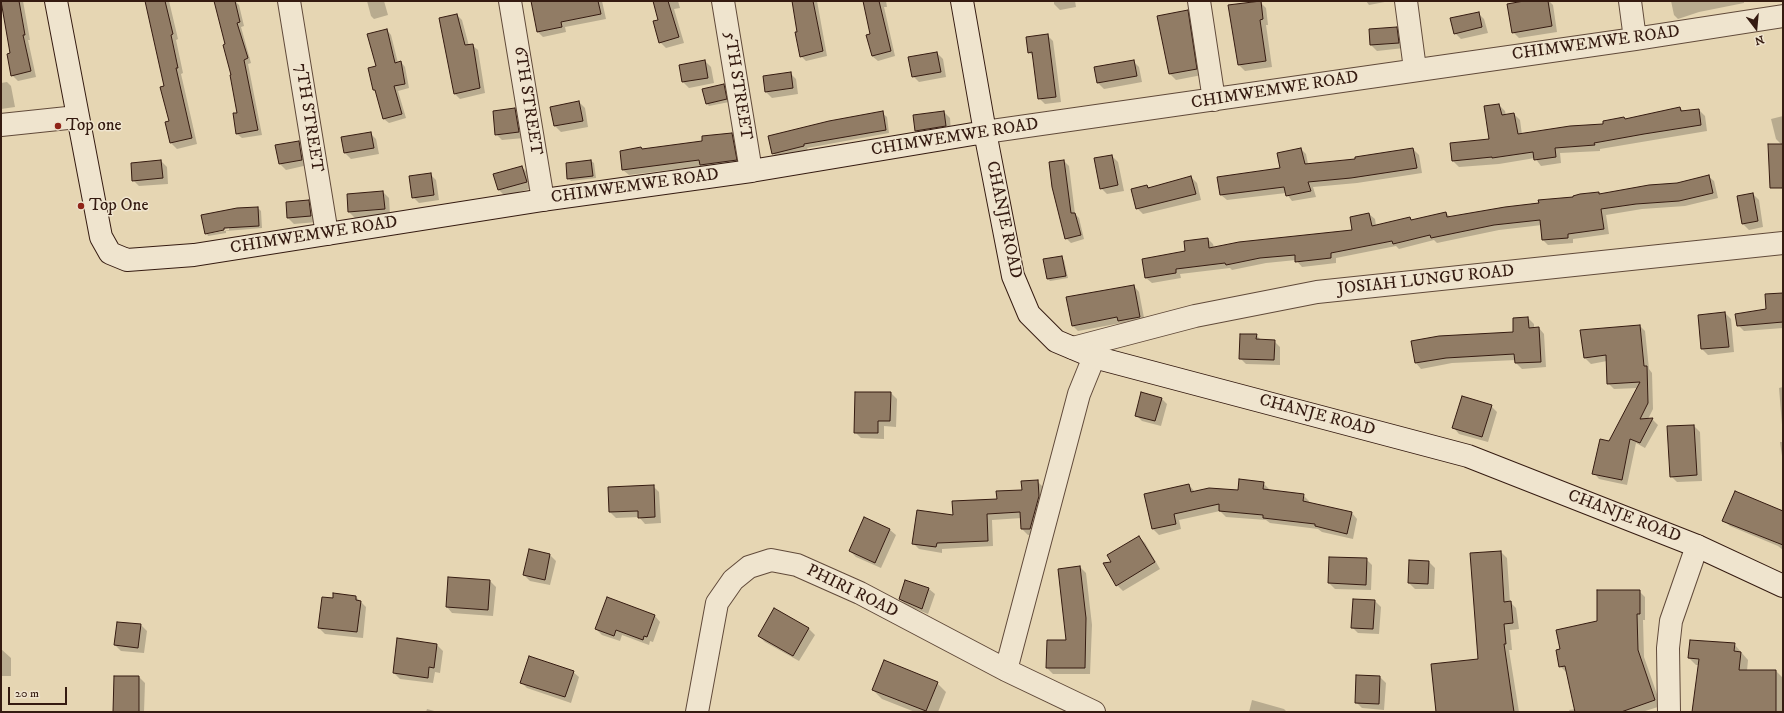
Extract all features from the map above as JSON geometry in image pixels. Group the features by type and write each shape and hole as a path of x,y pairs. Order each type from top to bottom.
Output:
{"street":[{"path":"1,125 77,117 56,1"},
{"name":"7TH STREET","path":"289,1 327,234"},
{"name":"6TH STREET","path":"510,1 543,200"},
{"name":"5TH STREET","path":"723,1 751,171"},
{"name":"CHANJE ROAD","path":"962,1 985,132 1013,276 1029,314 1056,341 1094,357 1468,456 1697,546 1783,586"},
{"path":"1199,1 1214,100"},
{"path":"1406,1 1415,70"},
{"path":"1630,1 1635,39"},
{"name":"CHIMWEMWE ROAD","path":"77,117 101,237 110,253 127,260 194,255 543,200 751,171 985,132 1635,39 1783,16"},
{"name":"JOSIAH LUNGU ROAD","path":"1074,348 1195,316 1317,292 1783,243"},
{"path":"1006,670 1079,394 1094,357"},
{"path":"1669,712 1668,648 1671,621 1697,546"},
{"name":"PHIRI ROAD","path":"697,712 717,603 733,580 749,567 771,560 797,565 860,593 1006,670 1094,712"}],"building":[{"path":"1,1 19,1 25,35 23,35 31,71 11,76 7,54 10,53"},
{"path":"145,1 165,1 173,34 171,35 178,68 176,68 192,138 170,143 165,122 169,121 160,87 164,86"},
{"path":"214,1 235,1 240,22 237,23 248,58 244,60 258,130 236,134 233,113 237,113 231,75"},
{"path":"531,1 598,1 601,14 561,22 562,27 537,32"},
{"path":"653,1 668,1 679,37 659,43 653,21 658,20"},
{"path":"792,1 813,1 823,51 800,57 795,32 797,32"},
{"path":"863,1 879,1 891,51 872,56 866,35 870,34"},
{"path":"1261,1 1263,19 1260,20 1266,61 1238,65 1228,5"},
{"path":"1524,1 1548,1 1552,26 1512,33 1507,4"},
{"path":"1188,10 1197,69 1169,74 1157,16"},
{"path":"1479,12 1482,27 1454,34 1450,18"},
{"path":"457,14 465,45 473,44 480,88 454,94 439,18"},
{"path":"1397,27 1399,43 1370,45 1369,29"},
{"path":"387,29 395,63 401,61 405,84 394,86 402,114 383,119 375,90 373,90 368,68 376,66 367,34"},
{"path":"1048,34 1056,97 1038,99 1032,52 1028,53 1026,37"},
{"path":"937,52 941,72 912,77 908,57"},
{"path":"705,60 708,78 682,82 679,65"},
{"path":"1134,60 1137,76 1097,83 1094,67"},
{"path":"791,72 793,88 765,92 763,76"},
{"path":"724,84 727,99 706,104 702,89"},
{"path":"579,101 583,121 554,126 550,107"},
{"path":"1499,104 1502,115 1514,113 1518,134 1570,126 1603,124 1603,121 1624,117 1625,119 1680,107 1681,111 1699,109 1701,125 1594,143 1595,145 1555,148 1556,157 1534,160 1533,152 1492,158 1452,161 1450,143 1489,139 1484,106"},
{"path":"515,108 519,132 495,135 493,111"},
{"path":"883,111 886,130 804,144 804,146 772,154 768,136 829,121"},
{"path":"944,111 946,126 915,131 913,115"},
{"path":"371,132 374,148 344,153 341,137"},
{"path":"732,133 737,160 700,165 699,160 622,170 620,151 641,147 642,149 702,141 702,136"},
{"path":"299,141 302,160 279,164 275,145"},
{"path":"1768,144 1783,144 1783,188 1770,188"},
{"path":"1301,148 1305,164 1355,159 1355,157 1413,148 1417,168 1351,178 1308,182 1311,191 1286,196 1284,187 1220,195 1217,177 1280,168 1277,153"},
{"path":"1112,155 1118,185 1100,189 1094,158"},
{"path":"161,160 163,178 132,181 131,163"},
{"path":"591,160 593,176 567,179 566,163"},
{"path":"1064,160 1071,213 1075,213 1081,235 1065,239 1052,187 1049,162"},
{"path":"522,166 527,182 498,190 493,174"},
{"path":"431,173 434,195 412,198 409,176"},
{"path":"1709,175 1713,193 1679,201 1636,204 1601,209 1604,229 1568,234 1568,238 1542,240 1540,220 1494,225 1431,238 1430,235 1393,244 1392,241 1331,253 1331,258 1295,262 1295,255 1260,258 1226,265 1225,263 1176,269 1176,273 1145,278 1142,259 1185,251 1184,241 1208,238 1209,248 1239,242 1352,230 1350,217 1369,213 1372,226 1410,217 1411,220 1446,212 1447,217 1539,203 1538,200 1573,197 1580,194 1599,192 1599,194 1649,185 1677,183"},
{"path":"1191,176 1196,194 1136,209 1131,189 1147,185 1148,188"},
{"path":"383,191 385,209 348,212 347,194"},
{"path":"1753,193 1758,221 1742,224 1737,196"},
{"path":"309,200 311,216 287,218 286,202"},
{"path":"258,207 259,226 224,228 224,230 205,234 201,215 237,208"},
{"path":"1062,256 1066,276 1047,279 1043,259"},
{"path":"1134,285 1140,317 1118,321 1117,317 1072,326 1066,297"},
{"path":"1783,293 1783,322 1737,326 1735,314 1766,309 1765,294"},
{"path":"1725,312 1729,347 1701,349 1698,315"},
{"path":"1528,317 1529,328 1539,327 1541,362 1515,363 1514,354 1446,358 1415,363 1411,341 1439,336 1513,332 1513,318"},
{"path":"1640,325 1644,366 1647,366 1648,403 1640,419 1653,418 1640,443 1630,439 1622,480 1592,474 1600,439 1609,441 1640,382 1607,384 1606,355 1584,358 1580,330"},
{"path":"1240,334 1257,334 1256,339 1275,340 1274,360 1239,359"},
{"path":"855,392 891,392 890,421 878,421 878,433 854,433"},
{"path":"1141,392 1162,398 1155,421 1135,416"},
{"path":"1462,396 1492,405 1482,437 1452,428"},
{"path":"1694,425 1697,475 1670,477 1667,426"},
{"path":"1239,479 1264,482 1263,489 1304,494 1303,501 1352,512 1347,534 1315,526 1315,524 1263,518 1263,515 1219,511 1219,504 1174,514 1176,524 1152,529 1144,494 1189,484 1191,492 1209,488 1238,490"},
{"path":"1038,480 1039,496 1030,529 1021,529 1020,512 987,514 988,541 937,543 936,547 912,544 917,510 953,515 952,501 997,499 996,491 1022,490 1021,481"},
{"path":"654,485 655,517 638,518 638,511 609,512 608,487"},
{"path":"1735,491 1783,511 1783,545 1722,521"},
{"path":"864,517 890,529 875,563 849,551"},
{"path":"1139,536 1155,562 1116,586 1103,563 1111,562 1107,555"},
{"path":"529,549 550,554 545,580 523,575"},
{"path":"1501,551 1504,602 1511,601 1513,623 1504,624 1506,644 1504,644 1514,712 1436,712 1431,664 1478,659 1470,553"},
{"path":"1329,557 1367,558 1366,585 1328,583"},
{"path":"1409,560 1429,561 1428,584 1408,583"},
{"path":"1080,566 1086,618 1085,668 1046,668 1047,640 1066,640 1058,569"},
{"path":"448,577 490,580 488,610 446,607"},
{"path":"905,580 929,588 922,609 899,599"},
{"path":"1597,590 1640,590 1640,614 1637,614 1638,650 1655,700 1621,712 1575,712 1565,666 1559,667 1556,650 1560,649 1556,630 1597,621"},
{"path":"333,593 356,596 356,600 361,601 357,632 318,628 322,597 333,598"},
{"path":"607,597 655,615 647,637 644,636 643,640 616,630 614,636 595,629"},
{"path":"1353,599 1375,600 1373,629 1351,628"},
{"path":"774,608 809,628 793,656 758,636"},
{"path":"117,622 141,624 138,648 114,645"},
{"path":"397,638 437,644 434,668 429,667 428,678 393,673"},
{"path":"1690,640 1735,643 1734,651 1741,652 1739,670 1776,670 1776,712 1692,712 1699,659 1688,658"},
{"path":"529,656 574,671 565,697 520,683"},
{"path":"884,660 938,682 926,711 872,690"},
{"path":"1356,675 1380,676 1379,704 1355,703"},
{"path":"114,676 139,676 139,712 113,712"}],"place":[{"name":"Top one","path":"58,126"},
{"name":"Top One","path":"81,206"}]}
